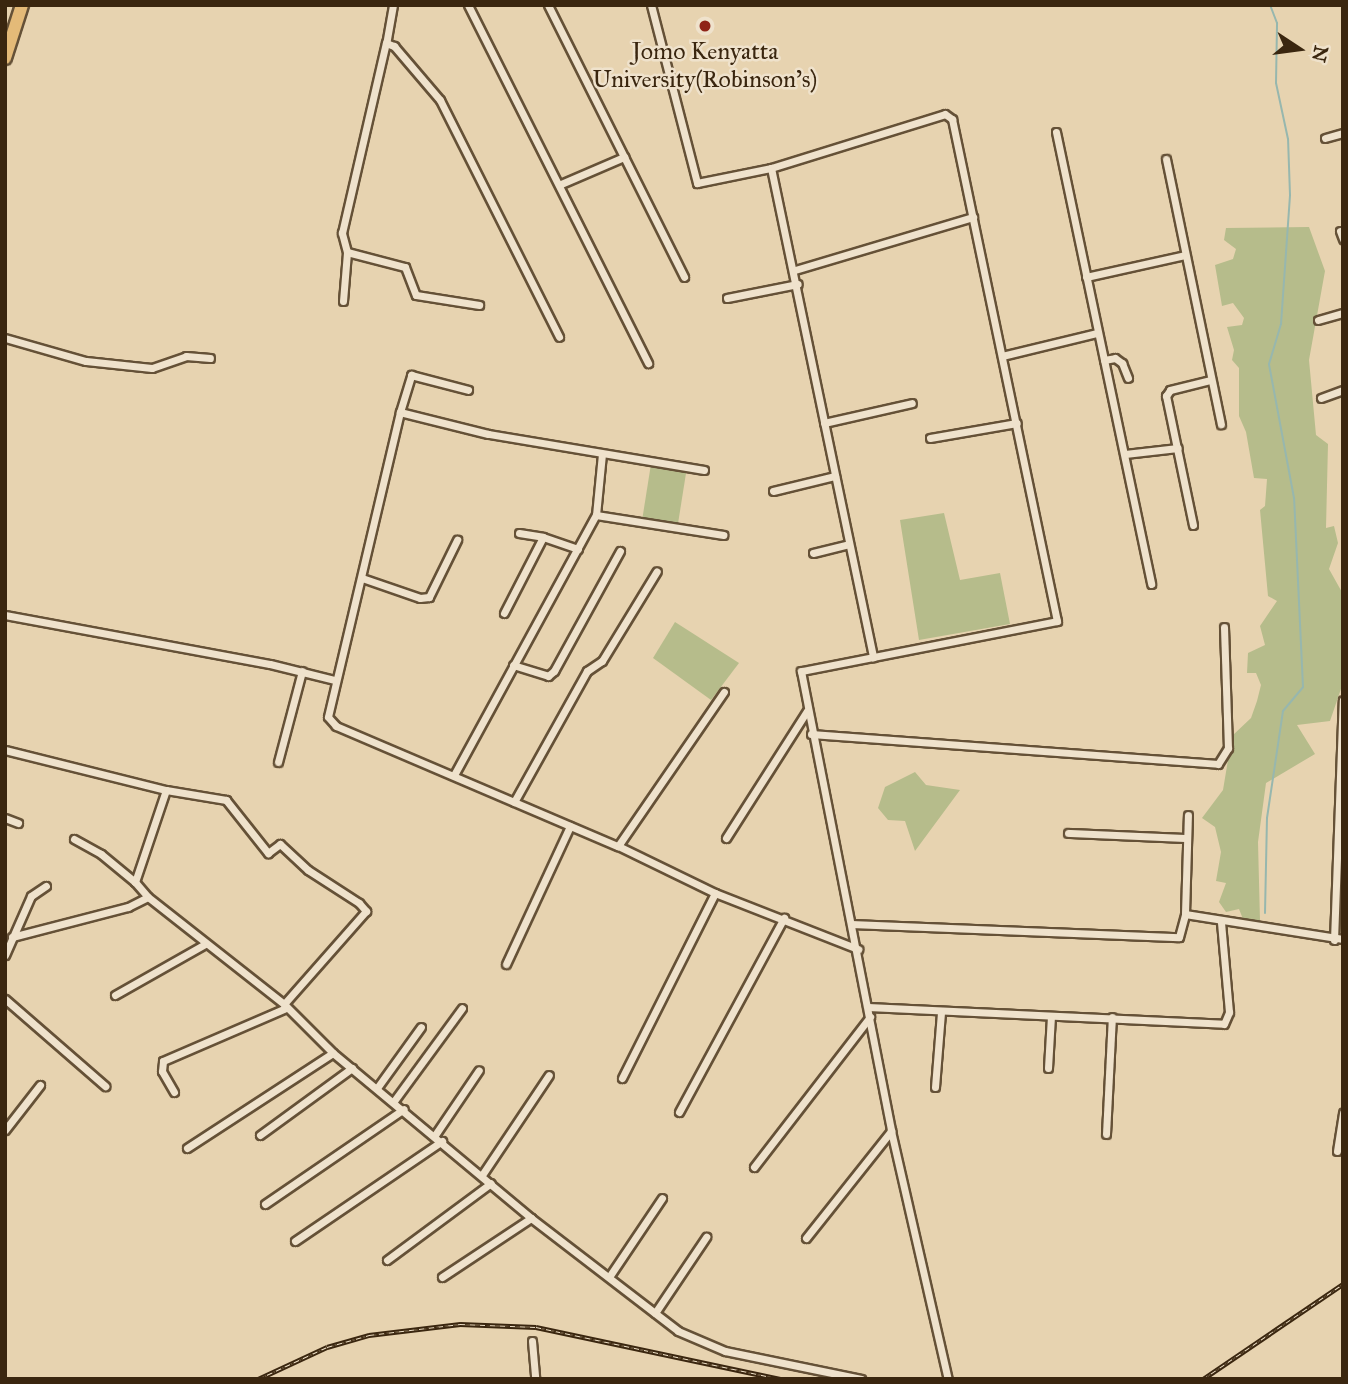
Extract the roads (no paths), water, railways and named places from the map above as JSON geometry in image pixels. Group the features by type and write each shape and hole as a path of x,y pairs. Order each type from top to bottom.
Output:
{"highway":[{"path":"5,58 22,5"}],"street":[{"path":"343,300 347,252 342,233 393,5"},
{"path":"468,5 561,184 649,363"},
{"path":"548,5 684,276"},
{"path":"651,5 696,183 771,169 945,114 952,118 1057,621 801,671 811,734 858,949 891,1131 948,1379"},
{"path":"386,43 394,46 440,100 559,337"},
{"path":"1056,132 1151,584"},
{"path":"1325,138 1343,133"},
{"path":"561,184 624,158"},
{"path":"1166,159 1221,424"},
{"path":"771,169 798,284 873,657"},
{"path":"795,270 973,217"},
{"path":"347,252 405,267 416,295 480,304"},
{"path":"1086,277 1185,255"},
{"path":"727,298 798,284"},
{"path":"1318,320 1343,313"},
{"path":"1002,356 1097,333"},
{"path":"5,338 86,361 152,368 186,356 210,358"},
{"path":"1104,360 1115,358 1122,363 1128,378"},
{"path":"468,390 411,375 362,578 334,680 327,713 336,726 618,846 715,893 858,949"},
{"path":"1193,525 1167,393 1210,380"},
{"path":"1321,398 1343,390"},
{"path":"824,423 912,403"},
{"path":"400,412 488,434 704,470"},
{"path":"930,438 1017,424"},
{"path":"1125,454 1178,448"},
{"path":"454,775 596,515 602,454"},
{"path":"773,491 835,476"},
{"path":"596,515 723,535"},
{"path":"519,533 543,537 578,549"},
{"path":"504,613 543,537"},
{"path":"362,578 420,598 429,597 457,540"},
{"path":"813,553 849,544"},
{"path":"513,664 548,676 554,671 620,551"},
{"path":"514,802 587,671 601,661 657,571"},
{"path":"5,615 302,671 334,680"},
{"path":"811,734 1218,764 1228,748 1224,627"},
{"path":"278,762 302,671"},
{"path":"618,846 724,692"},
{"path":"1334,940 1340,865 1343,701"},
{"path":"726,838 808,710"},
{"path":"5,750 166,790 226,800 268,853 281,845 366,911 284,1007 163,1061 162,1071 174,1092"},
{"path":"135,882 166,790"},
{"path":"851,925 1176,937 1183,934 1185,914 1188,815"},
{"path":"5,818 19,823"},
{"path":"506,964 569,826"},
{"path":"1068,833 1187,838"},
{"path":"74,839 101,854 135,882 148,897 284,1007 333,1053 404,1109 531,1218 703,1345 861,1379"},
{"path":"5,955 31,895 46,886"},
{"path":"622,1078 715,893"},
{"path":"12,937 128,907 148,897"},
{"path":"1185,914 1334,940 1343,939"},
{"path":"679,1112 784,918"},
{"path":"868,1007 941,1013 1112,1017 1219,1025 1228,1021 1221,922"},
{"path":"115,995 205,944"},
{"path":"5,999 104,1086"},
{"path":"394,1101 462,1008"},
{"path":"936,1087 941,1013"},
{"path":"1048,1068 1051,1016"},
{"path":"754,1167 870,1017"},
{"path":"1106,1134 1112,1017"},
{"path":"377,1088 421,1027"},
{"path":"187,1148 333,1053"},
{"path":"260,1135 352,1068"},
{"path":"435,1135 479,1070"},
{"path":"482,1175 549,1075"},
{"path":"5,1130 40,1085"},
{"path":"265,1204 404,1109"},
{"path":"1337,1151 1343,1112"},
{"path":"806,1238 891,1131"},
{"path":"295,1241 442,1141"},
{"path":"387,1260 491,1183"},
{"path":"609,1277 662,1198"},
{"path":"442,1277 531,1218"},
{"path":"655,1312 706,1237"},
{"path":"532,1341 535,1379"}],"waterway":[{"path":"1265,913 1267,818 1283,711 1303,687 1294,498 1269,364 1281,324 1290,195 1288,139 1276,83 1277,23 1270,5"}],"railway":[{"path":"1203,1379 1343,1284"},
{"path":"258,1379 327,1347 369,1335 460,1324 536,1327 781,1379"}],"place":[{"name":"Jomo Kenyatta University(Robinson's)","path":"705,26"}]}
